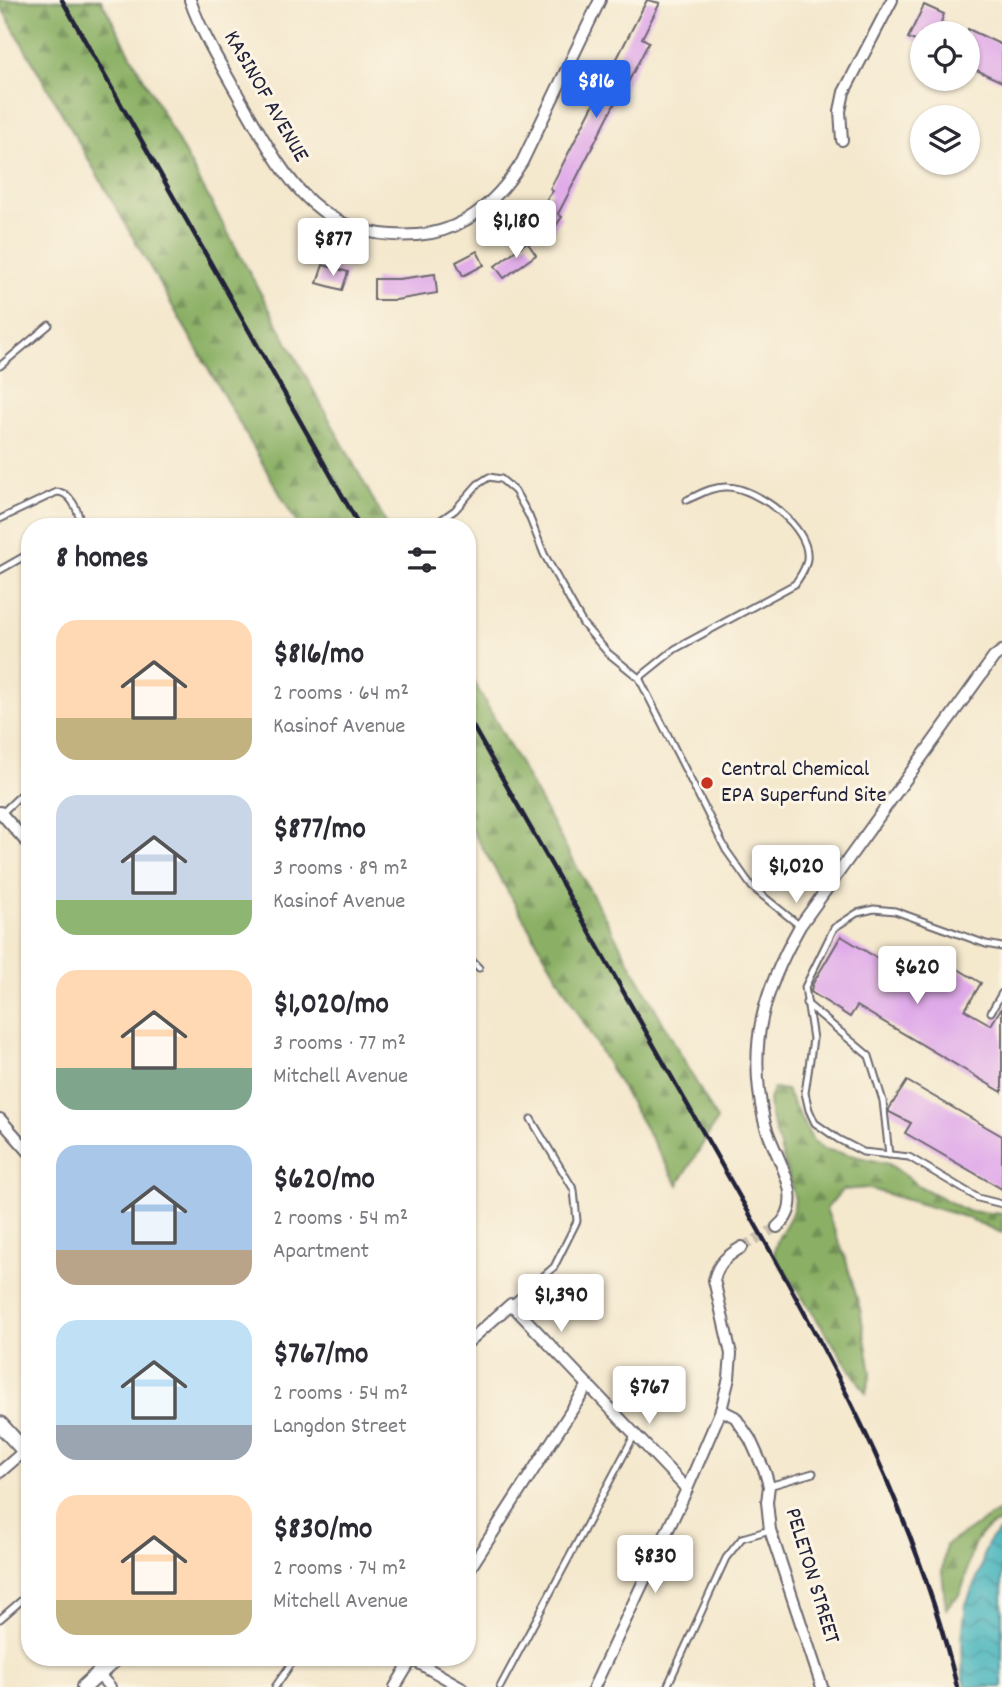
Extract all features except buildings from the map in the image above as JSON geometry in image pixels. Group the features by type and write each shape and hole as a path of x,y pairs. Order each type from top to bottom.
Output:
{"street":[{"name":"KASINOF AVENUE","path":"190,0 210,46 279,167 298,191 340,223 371,232 400,236 427,234 453,226 476,214 509,183 522,162 597,1"},
{"path":"842,140 840,111 844,92 892,0"},
{"path":"777,1227 786,1220 791,1209 792,1196 767,1135 757,1072 765,1000 778,964 800,926 986,668 1002,651"},
{"path":"0,814 21,836"},
{"path":"0,1119 21,1143"},
{"path":"594,1687 687,1489 721,1409 729,1378 731,1354 714,1280 716,1270 723,1260 742,1247"},
{"path":"476,1335 511,1304 687,1489"},
{"path":"476,1559 588,1385"},
{"name":"PELETON STREET","path":"721,1409 735,1417 750,1439 769,1486 767,1502 770,1530 822,1687"},
{"path":"0,1424 21,1444"},
{"path":"0,1472 21,1456"},
{"path":"84,1687 107,1666"},
{"path":"395,1687 407,1666"},
{"path":"425,1666 461,1687"},
{"path":"98,1674 110,1687"}],"lane":[{"path":"0,366 50,325"},
{"path":"443,518 471,494 478,484 489,477 501,479 515,491 529,516 544,554 583,624 608,653 639,678 726,850 752,887 800,926"},
{"path":"639,678 675,649 795,584 804,571 808,557 801,537 790,520 744,489 725,486 687,500"},
{"path":"0,519 57,492 67,495 79,518"},
{"path":"0,570 21,558"},
{"path":"0,814 21,794"},
{"path":"1002,947 986,944 895,911 874,909 857,913 834,928 805,987 813,1039 805,1093 815,1123 863,1152 909,1157 978,1198 1002,1204"},
{"path":"476,965 479,968"},
{"path":"991,1012 1002,993"},
{"path":"806,1003 869,1056 883,1101 890,1155"},
{"path":"511,1304 554,1267 577,1221 574,1190 531,1119"},
{"path":"500,1687 635,1434"},
{"path":"769,1486 813,1473"},
{"path":"667,1687 726,1558 742,1538 770,1530"},
{"path":"0,1619 21,1601"},
{"path":"275,1687 290,1666"}],"green space":[{"path":"0,0 101,0 383,518 294,518 0,5"},
{"path":"476,685 717,1120 678,1185 476,837"},
{"path":"773,1088 786,1090 813,1141 824,1149 889,1164 921,1187 967,1211 1002,1214 1002,1233 965,1217 867,1188 842,1190 826,1209 845,1257 860,1309 871,1373 866,1393 774,1255 778,1239 792,1214 795,1199 770,1113 769,1100"},
{"path":"997,1512 1002,1513 1002,1521 981,1534 975,1542 961,1591 946,1609 942,1571 946,1545"}],"water":[{"path":"1002,1529 1002,1687 966,1687 962,1638 966,1604 990,1539"}],"tunnel":[{"path":"742,1247 777,1227"}],"railway":[{"path":"62,0 355,518"},
{"path":"476,732 788,1283 856,1412 914,1546 957,1687"}],"place":[{"name":"Central Chemical EPA Superfund Site","path":"707,783"}]}
